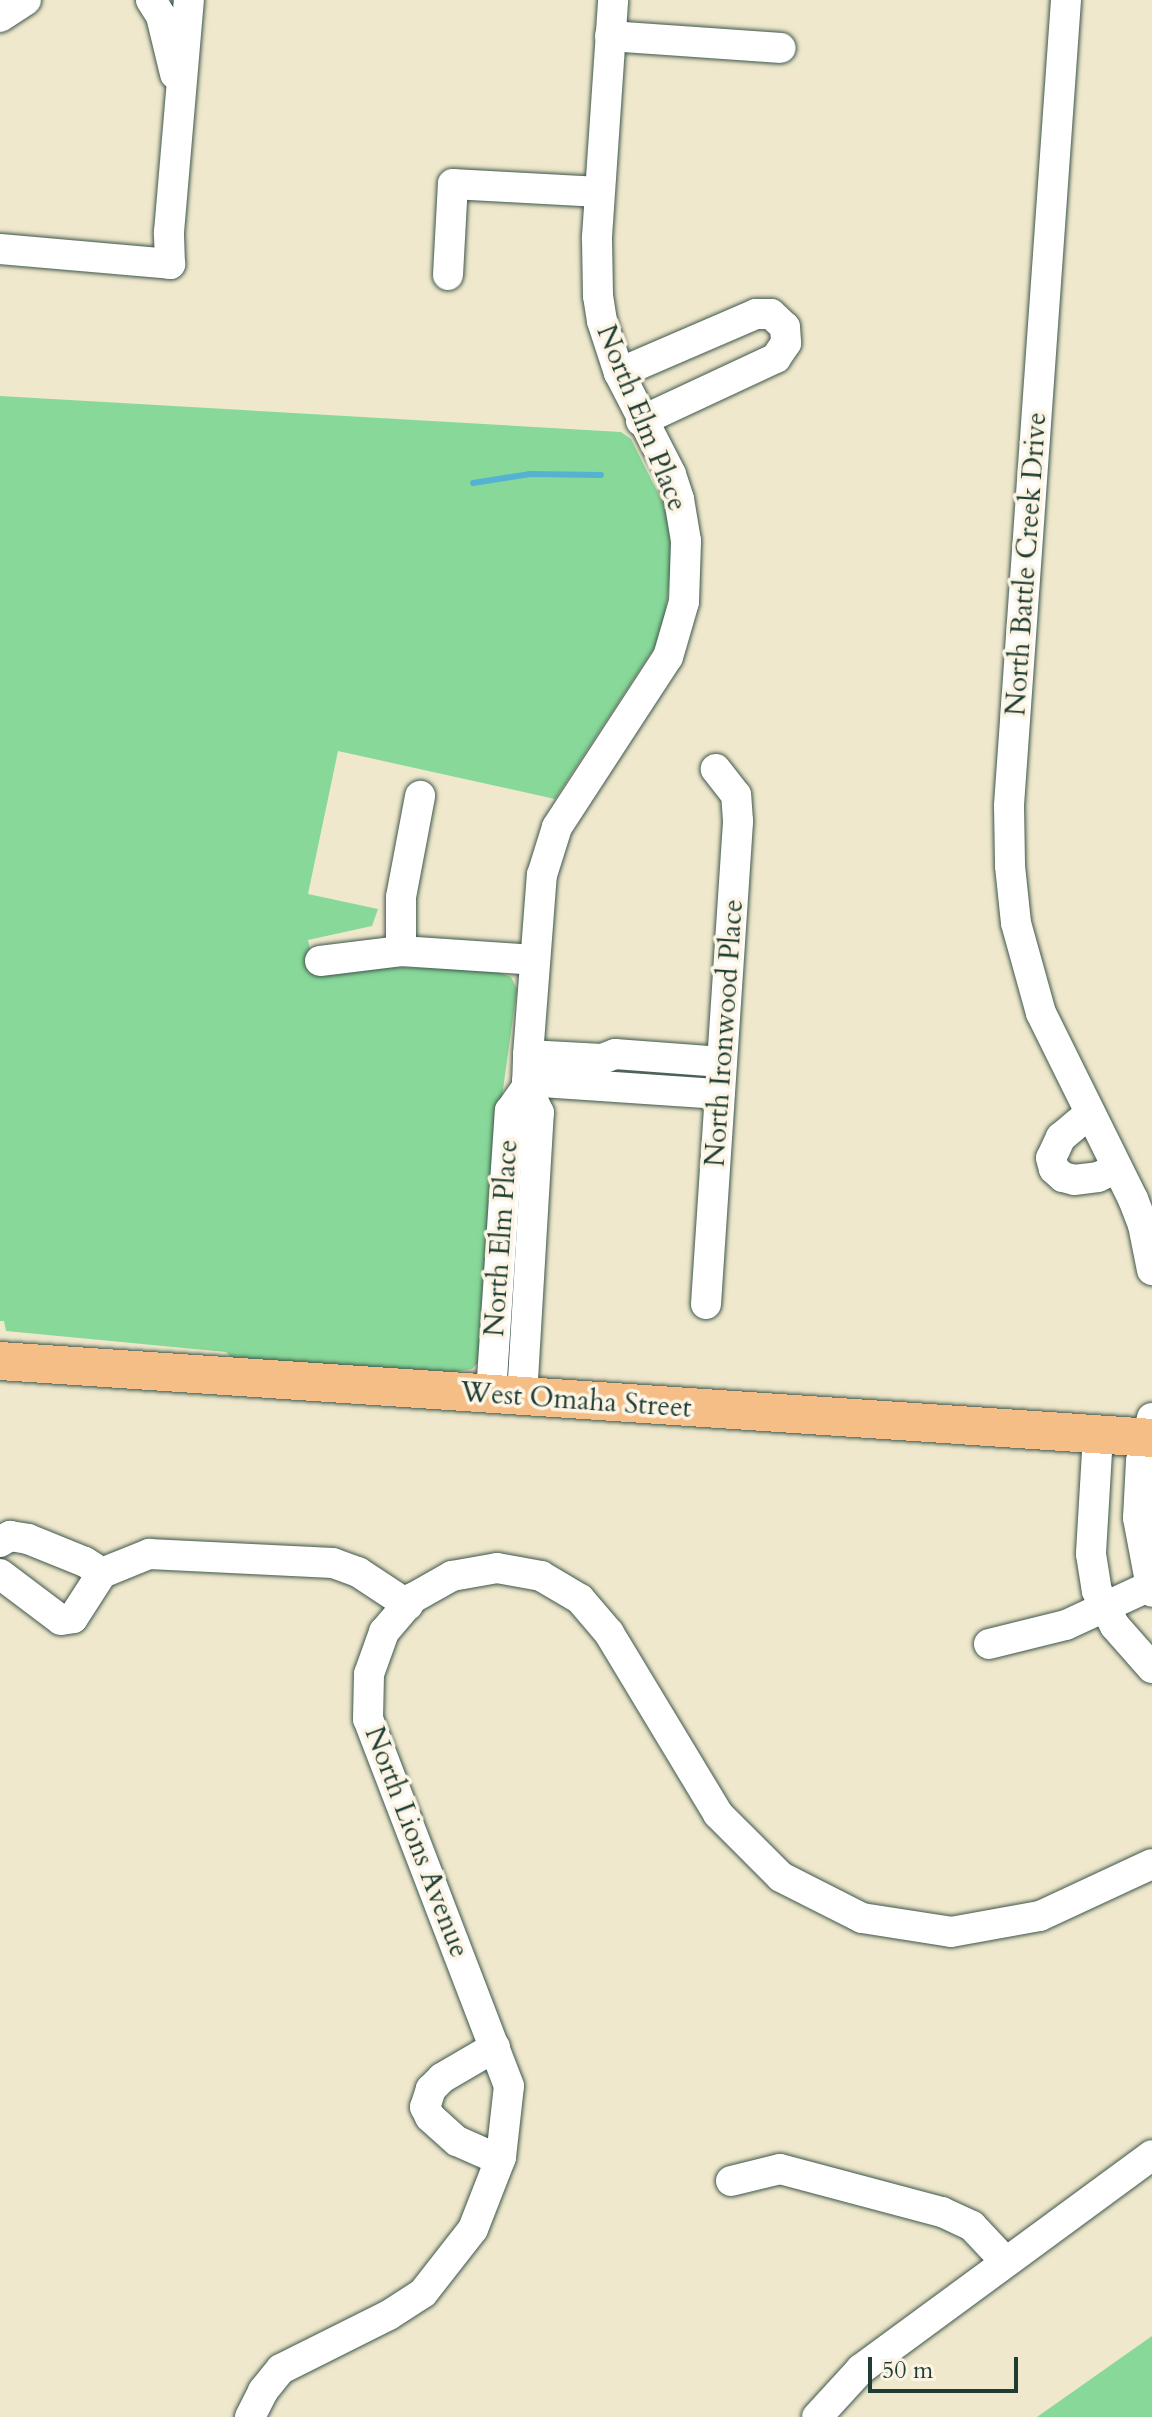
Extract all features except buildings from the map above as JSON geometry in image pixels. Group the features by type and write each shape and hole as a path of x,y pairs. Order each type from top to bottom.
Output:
{"main road":[{"name":"West Omaha Street","path":"0,1361 1098,1435 1150,1432"}],"street":[{"path":"0,17 26,0"},
{"path":"151,0 161,16 182,103"},
{"path":"0,249 170,264 172,192 189,0"},
{"name":"North Elm Place","path":"506,1395 539,1113 527,1074 538,906 548,847 571,804 655,680 668,657 681,620 686,541 683,519 671,474 641,421 619,373 605,333 595,269 613,0"},
{"name":"North Battle Creek Drive","path":"1066,0 1008,841 1016,923 1031,981 1058,1052 1143,1225 1152,1270"},
{"path":"610,36 781,48"},
{"path":"448,275 453,184 599,192"},
{"path":"619,373 756,314 771,314 785,327 786,343 776,358 641,421"},
{"name":"North Ironwood Place","path":"706,1304 738,821 736,795 716,769"},
{"path":"401,951 401,897 415,838 420,796"},
{"path":"320,961 401,951 535,960"},
{"path":"527,1074 615,1054 722,1062"},
{"path":"527,1074 720,1094"},
{"path":"1090,1113 1061,1137 1051,1158 1054,1169 1058,1175 1074,1180 1098,1177 1117,1168"},
{"path":"989,1644 1048,1630 1151,1589 1139,1532 1141,1461 1150,1432"},
{"path":"1098,1435 1091,1536 1093,1571 1104,1607 1115,1626 1152,1668"},
{"path":"1091,1536 1139,1532"},
{"path":"0,1542 10,1536 28,1539 85,1562 102,1573"},
{"path":"0,1574 61,1620 73,1618 102,1573 149,1554 333,1563 358,1572 410,1602 452,1576 497,1568 541,1576 580,1599 609,1633 718,1814 781,1877 862,1918 951,1932 1040,1916 1152,1864"},
{"name":"North Lions Avenue","path":"250,2417 281,2369 389,2315 423,2293 473,2229 500,2160 509,2086 368,1719 369,1674 384,1632 410,1602"},
{"path":"495,2047 442,2078 431,2089 425,2107 430,2117 457,2141 500,2160"},
{"path":"817,2417 861,2369 1004,2260 1152,2155"},
{"path":"731,2181 780,2169 942,2212 972,2226 1004,2260"}],"green space":[{"path":"0,396 621,432 631,439 663,503 672,535 671,570 662,636 555,799 338,751 308,894 378,909 372,926 308,940 317,976 391,967 461,969 498,972 511,977 517,989 500,1111 481,1359 472,1369 454,1372 324,1364 243,1367 226,1352 6,1331 4,1321 0,1321"},
{"path":"1152,2336 1152,2417 1037,2417"}],"waterway":[{"path":"473,483 530,474 601,475"}]}
